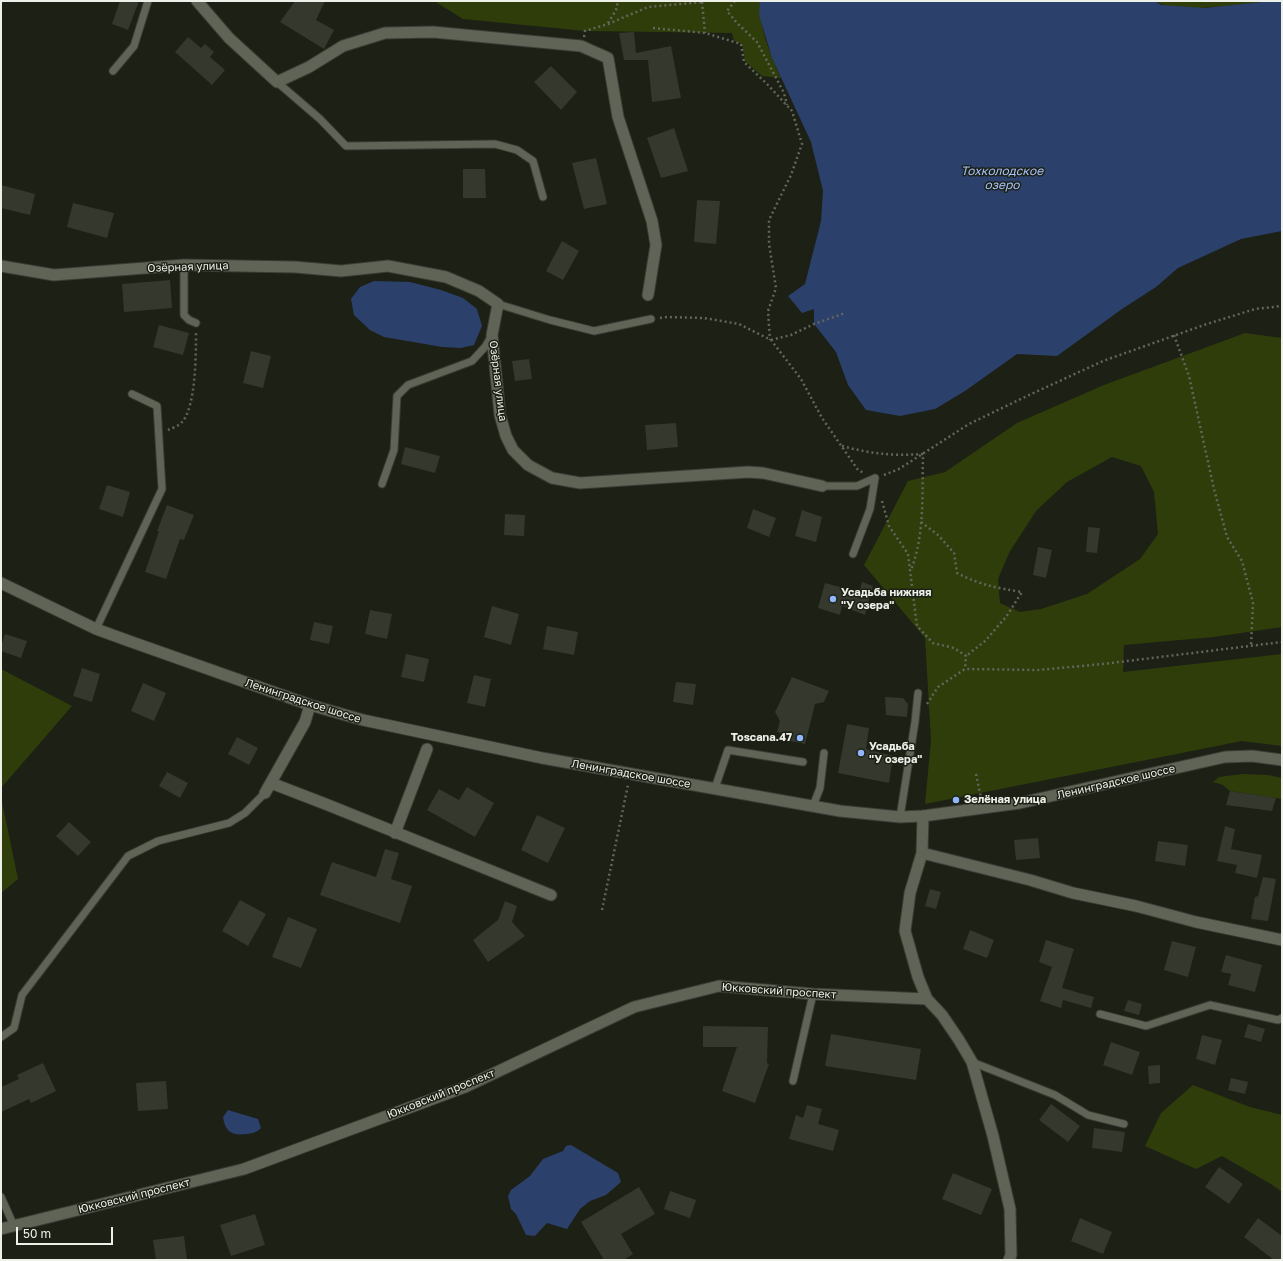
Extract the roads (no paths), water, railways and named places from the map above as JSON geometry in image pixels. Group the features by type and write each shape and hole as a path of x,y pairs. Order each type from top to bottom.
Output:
{"street":[{"path":"197,1 228,38 277,82 342,46 385,33 434,32 581,46 608,58 618,117 652,221 656,245 648,295"},
{"name":"Озёрная улица","path":"1,266 54,275 184,265 295,267 341,271 388,266 446,277 479,292 498,304 492,335 500,415 506,436 513,450 528,465 552,478 580,482 748,472 763,473 822,486"},
{"name":"Ленинградское шоссе","path":"1,583 96,629 310,705 363,720 465,742 630,774 840,811 900,817 923,816 1020,803 1225,757 1252,756 1282,760"},
{"path":"265,793 305,722 310,705"},
{"path":"395,833 427,749"},
{"path":"271,783 551,895"},
{"path":"923,816 922,854 910,893 905,931 918,977 928,999 942,1015 972,1062 993,1136 1010,1209 1011,1255 1009,1260"},
{"path":"922,854 1030,880 1073,893 1136,906 1196,922 1282,940"},
{"name":"Юкковский проспект","path":"1,1229 244,1169 465,1087 634,1007 719,986 813,994 928,999"}],"lane":[{"path":"113,71 134,46 148,1"},
{"path":"277,82 320,119 346,146 495,144 517,150 533,161 543,197"},
{"path":"184,265 184,315 189,320 196,323"},
{"path":"498,304 550,320 594,331 650,319"},
{"path":"382,484 394,450 397,396 408,384 472,362 486,347 492,335"},
{"path":"96,629 162,489 157,406 132,394"},
{"path":"822,486 857,486 875,478 870,509 853,554"},
{"path":"900,817 918,693"},
{"path":"715,788 728,750 803,762"},
{"path":"813,806 820,788 824,753"},
{"path":"1,1037 14,1028 22,995 128,856 158,841 229,823 245,813 265,793"},
{"path":"793,1081 813,994"},
{"path":"1100,1014 1146,1026 1210,1005 1278,1020 1282,1018"},
{"path":"972,1062 1055,1095 1088,1115 1124,1124"},
{"path":"1,1197 14,1226"}],"water":[{"name":"Тохколодское озеро","path":"760,1 1155,1 1161,5 1205,8 1271,1 1282,2 1282,231 1241,239 1178,268 1156,287 1122,309 1057,356 1017,354 965,391 935,409 900,416 866,410 848,385 836,352 814,324 814,309 802,313 788,296 805,284 821,221 823,191 811,142 772,58 759,15"},
{"path":"374,281 410,282 441,290 463,298 477,309 482,326 474,345 461,348 442,347 384,337 370,330 354,315 351,299 360,287"},
{"path":"228,1110 258,1119 261,1128 256,1132 247,1134 230,1132 225,1126 223,1117"},
{"path":"571,1145 618,1173 621,1182 606,1195 590,1201 580,1209 567,1229 547,1223 535,1236 526,1235 516,1214 511,1209 508,1196 511,1190 530,1176 543,1159 563,1151 566,1146"}],"place":[{"name":"Усадьба нижняя \"У озера\"","path":"833,599"},
{"name":"Toscana.47","path":"800,738"},
{"name":"Усадьба \"У озера\"","path":"861,753"},
{"name":"Зелёная улица","path":"956,800"}]}
